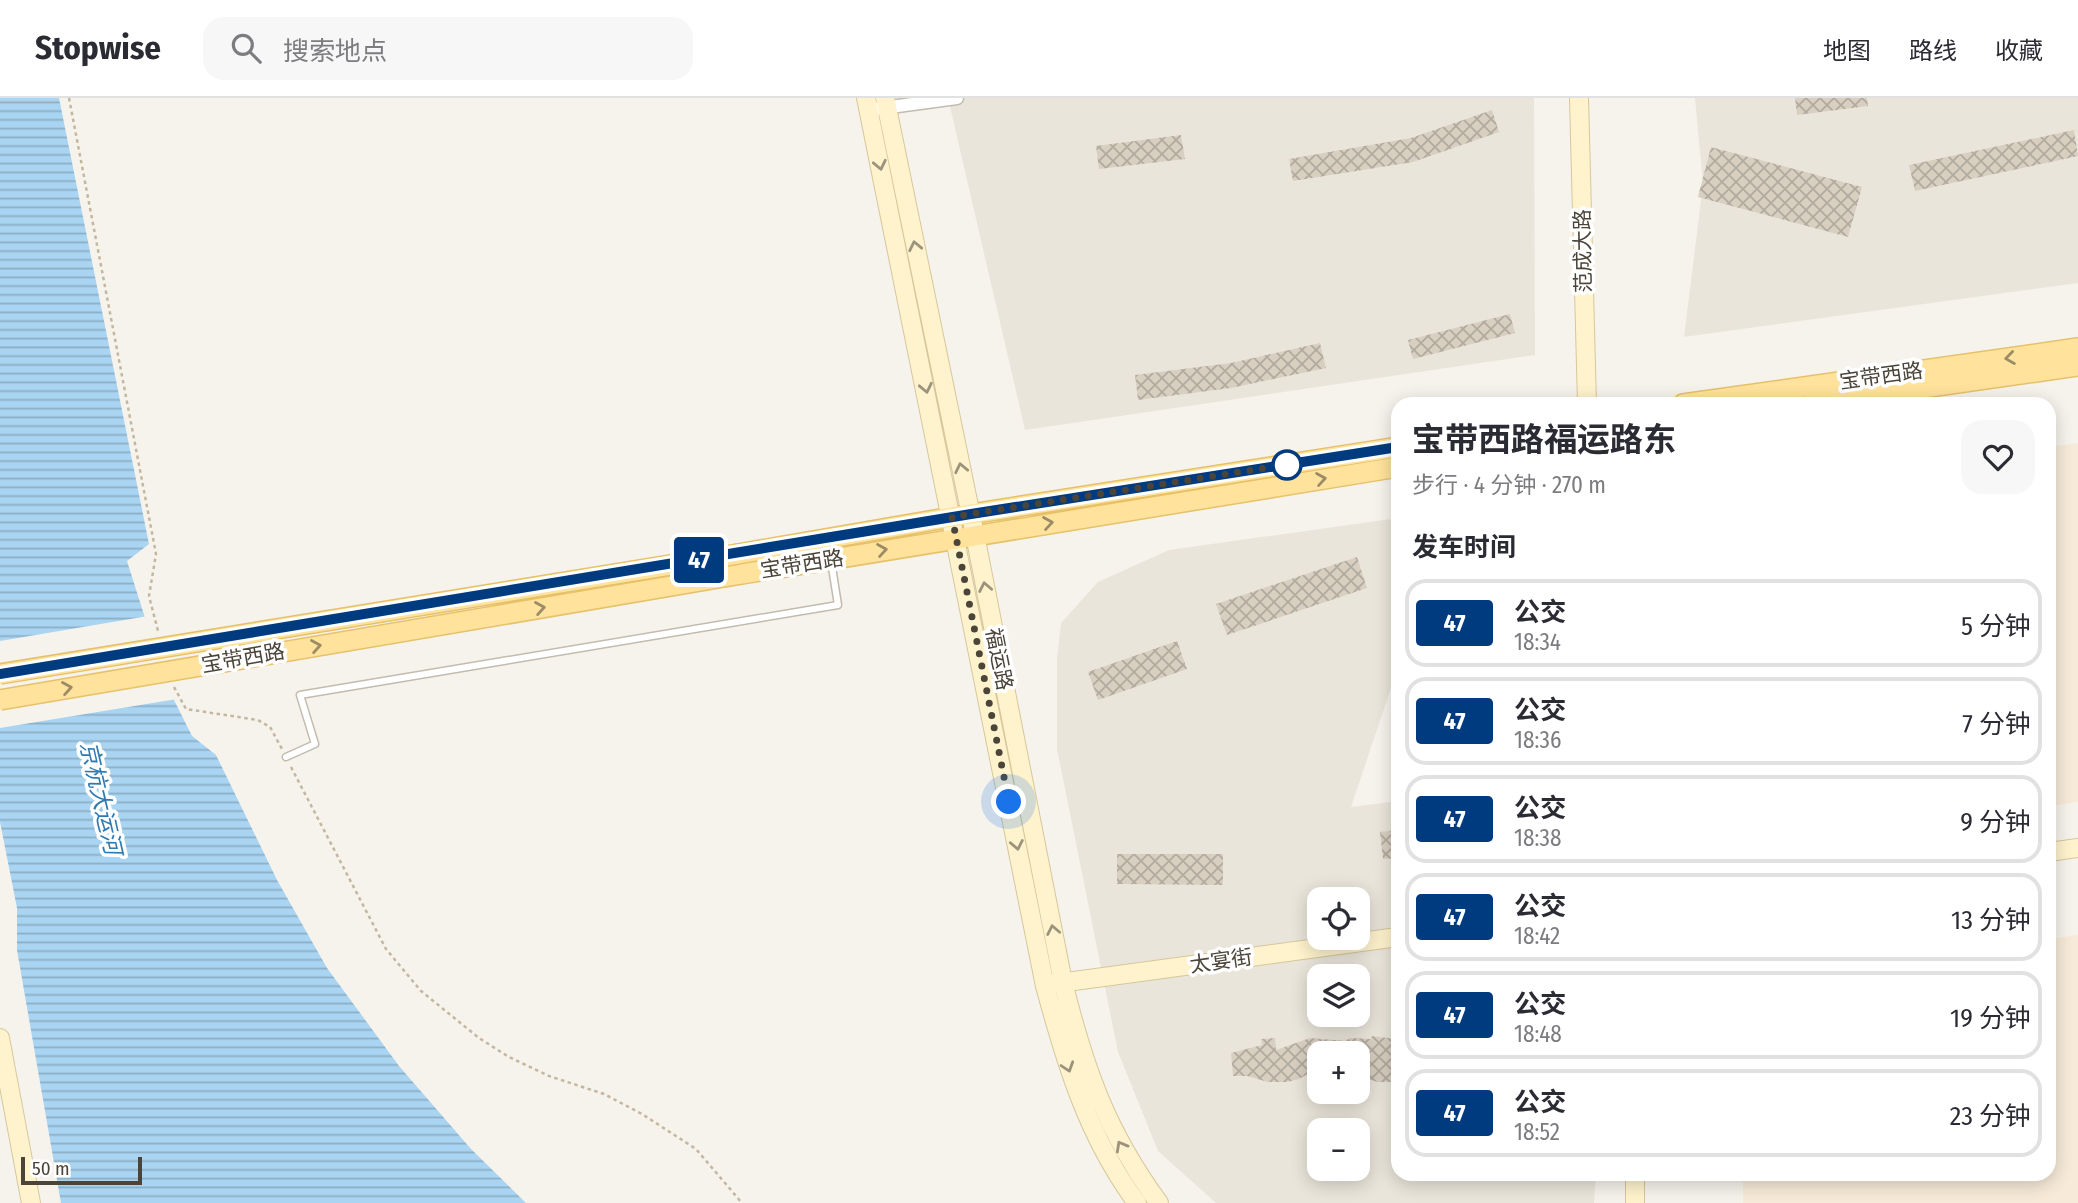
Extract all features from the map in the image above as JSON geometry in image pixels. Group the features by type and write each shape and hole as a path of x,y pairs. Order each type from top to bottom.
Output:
{"main road":[{"name":"范成大路","path":"1579,98 1587,397"},
{"name":"福运路","path":"886,103 961,516"},
{"name":"福运路","path":"867,104 966,537 1054,984 1064,1054 1083,1109 1107,1159 1137,1203"},
{"name":"宝带西路","path":"1732,397 2078,348"},
{"name":"宝带西路","path":"1860,397 2078,366"},
{"name":"宝带西路","path":"0,674 1391,448"},
{"name":"宝带西路","path":"0,699 830,559 1391,468"},
{"path":"2056,851 2078,848"},
{"name":"太宴街","path":"1054,984 1391,938"},
{"name":"福运路","path":"1054,984 1099,1102 1123,1150 1159,1203"},
{"path":"0,1038 31,1203"},
{"path":"1634,1203 1635,1181"}],"street":[{"path":"867,104 957,98"}],"lane":[{"path":"286,757 315,744 300,695 838,605 830,559"}],"shaded area":[{"path":"948,98 1534,98 1535,355 1025,430"},
{"path":"1695,98 2078,98 2078,283 1684,337 1703,184"},
{"path":"2078,443 2078,802 2056,805 2056,446"},
{"path":"1391,519 1391,688 1351,807 1391,802 1391,1181 1596,1181 1594,1203 1216,1203 1158,1151 1118,1052 1057,749 1057,658 1061,623 1098,582 1169,550"},
{"path":"2078,935 2078,1203 1743,1203 1743,1181 2056,1181 2056,938"}],"water":[{"name":"京杭大运河","path":"0,98 59,98 149,544 127,561 166,684 192,736 216,755 277,880 327,968 399,1066 471,1149 526,1203 61,1203 17,950 17,908 0,822"}],"pier":[{"path":"148,616 177,699 0,728 0,641"}],"building":[{"path":"1795,98 1867,98 1868,106 1797,115"},
{"path":"1492,110 1499,132 1413,162 1293,181 1289,159 1411,138"},
{"path":"2074,130 2078,156 1915,191 1909,165"},
{"path":"1181,135 1185,159 1099,169 1096,146"},
{"path":"1711,147 1862,187 1848,237 1698,197"},
{"path":"1510,314 1515,333 1413,359 1408,340"},
{"path":"1320,343 1326,368 1231,388 1138,400 1135,375 1231,363"},
{"path":"1357,557 1367,588 1227,635 1216,604"},
{"path":"1177,641 1187,669 1098,700 1088,672"},
{"path":"1391,831 1391,858 1383,859 1380,832"},
{"path":"1117,854 1223,854 1223,885 1117,884"},
{"path":"1372,1036 1391,1038 1391,1082 1370,1079 1370,1041 1345,1041 1350,1038 1371,1039"},
{"path":"1275,1038 1276,1050 1310,1038 1345,1041 1307,1041 1307,1074 1299,1079 1268,1082 1247,1076 1233,1076 1231,1053 1262,1045 1261,1039"}],"bus line":[{"name":"47","path":"0,674 971,514 1391,448"}],"route":[{"path":"1009,802 952,517 1291,464 1287,465"}]}
